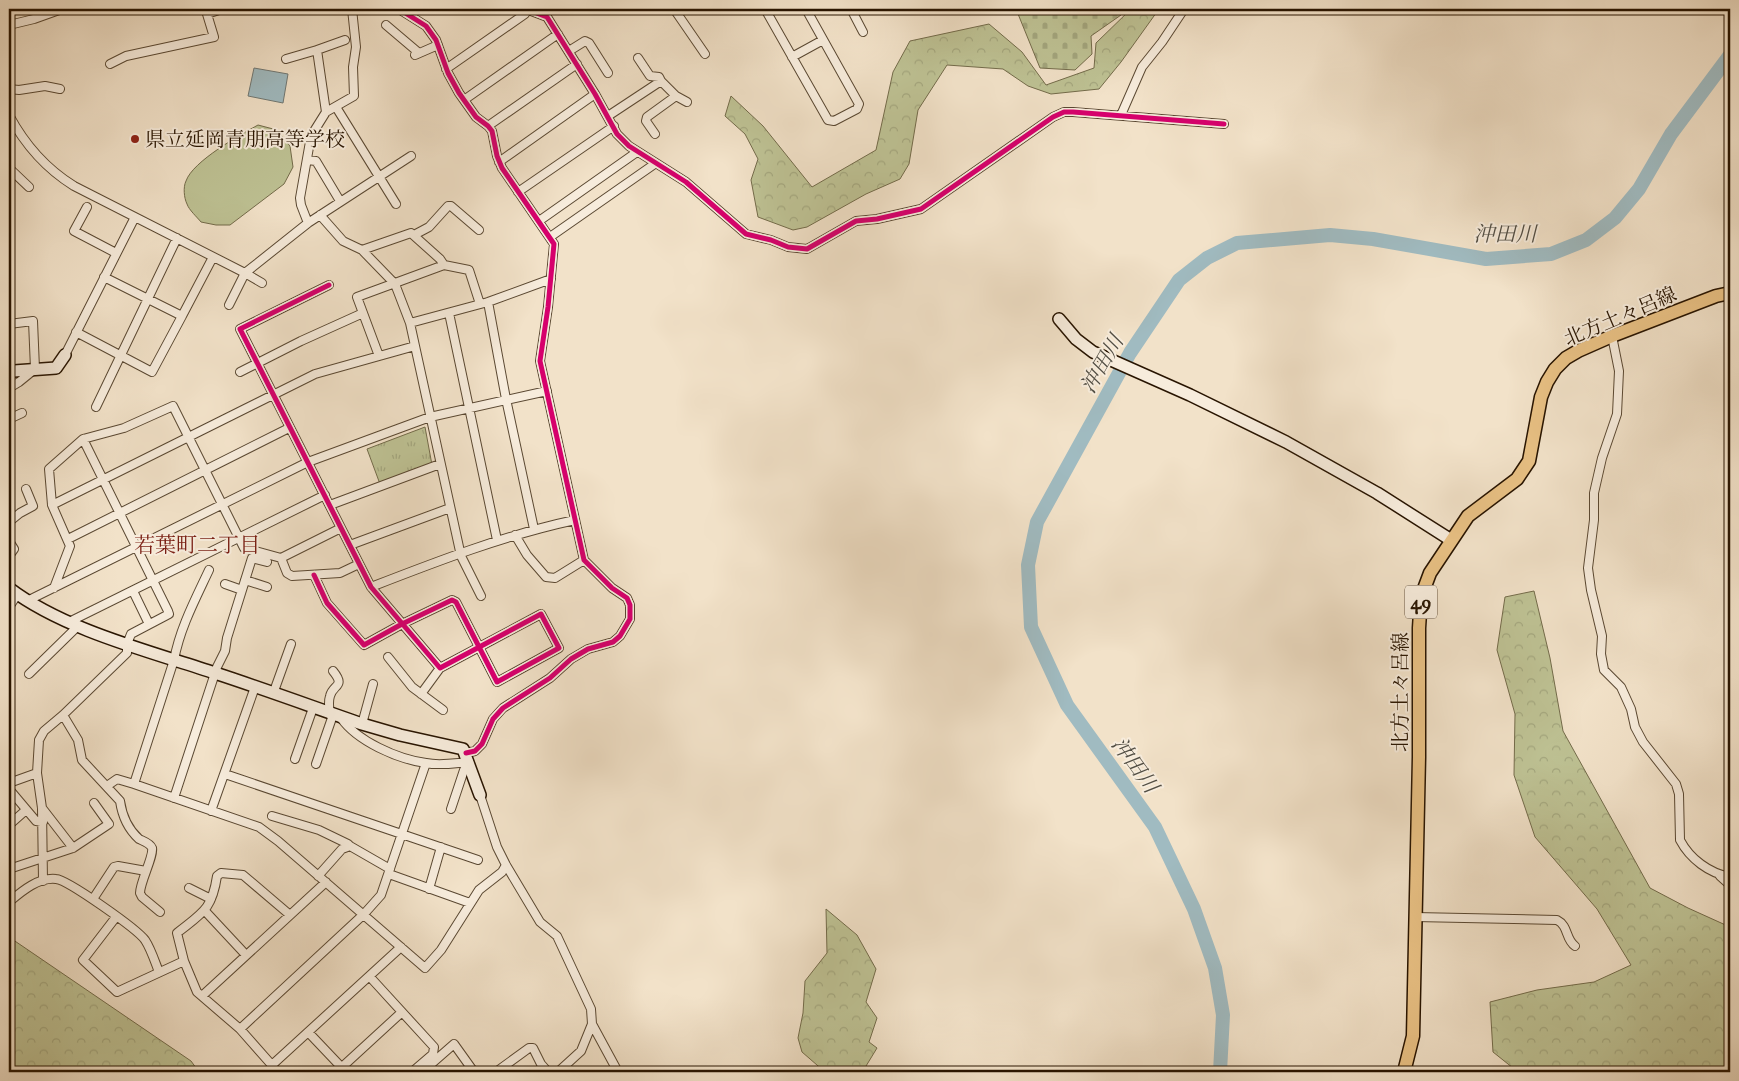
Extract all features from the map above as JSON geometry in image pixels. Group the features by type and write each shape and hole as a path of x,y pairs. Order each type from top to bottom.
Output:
{"main road":[{"name":"北方土々呂線","path":"1404,1072 1413,1036 1419,758 1419,628 1421,597 1430,573 1468,516 1517,479 1529,461 1541,397 1555,369 1566,358 1612,336 1716,296 1730,293"}],"street":[{"path":"9,25 62,9"},
{"path":"110,64 126,56 214,37 206,11 222,9"},
{"path":"308,222 300,198 311,136 326,112 354,96 353,67 356,47 352,9"},
{"path":"334,671 338,684 329,698 334,715 370,743 392,754 426,763 467,758 482,744 493,718 503,708 550,678 579,654 588,649 613,642 620,636 630,619 630,605 627,598 612,588 584,560 540,361 554,244 499,162 495,142 488,126 476,117 464,100 446,69 438,45 426,26 399,9"},
{"path":"485,9 494,9"},
{"path":"446,69 524,14 526,9 547,16 618,134 629,146 686,182 746,234 802,250 856,221 877,219 921,209 1059,114 1073,112 1224,124"},
{"path":"674,9 705,54"},
{"path":"765,9 828,120 834,121 858,109 859,104 806,9"},
{"path":"851,9 863,32"},
{"path":"1121,115 1142,67 1184,9"},
{"path":"386,25 417,54 438,45"},
{"path":"464,100 558,34"},
{"path":"286,59 344,40"},
{"path":"792,57 823,40"},
{"path":"569,51 585,41 589,43 608,73"},
{"path":"317,50 326,112"},
{"path":"638,58 650,76 659,77 676,96 687,102"},
{"path":"488,126 577,64"},
{"path":"608,116 661,81"},
{"path":"9,90 44,86 60,89"},
{"path":"499,162 595,94"},
{"path":"655,134 646,121 647,117 676,96"},
{"path":"336,107 396,204"},
{"path":"9,115 22,138 40,160 57,176 245,272 262,283"},
{"path":"518,192 614,126"},
{"path":"539,221 637,152"},
{"path":"229,305 245,272 308,222 411,156"},
{"path":"307,160 316,161 340,201"},
{"path":"550,237 656,163"},
{"path":"9,169 30,187"},
{"path":"414,235 429,227 448,206 451,206 479,230"},
{"path":"87,207 74,231 116,253"},
{"path":"320,215 343,241 362,250 395,284 410,323 460,553 481,596"},
{"path":"9,373 56,368 65,355 135,217"},
{"path":"362,250 411,233 440,259 444,265"},
{"path":"96,407 177,238"},
{"path":"76,332 152,372 213,257"},
{"path":"378,356 357,297 444,265 469,270 484,303 534,529"},
{"path":"104,277 182,316"},
{"path":"410,323 484,303 551,279"},
{"path":"330,285 240,329 371,587 440,668"},
{"path":"240,372 363,313"},
{"path":"450,313 468,408 497,540"},
{"path":"1059,319 1076,339 1096,353 1190,395 1294,447 1377,493 1451,540"},
{"path":"9,324 33,321 35,369"},
{"path":"1612,336 1619,371 1617,414 1602,458 1594,493 1594,520 1588,568 1590,590 1602,636 1601,654 1604,670 1621,688 1631,710 1635,728 1643,742 1676,784 1679,794 1680,840 1701,865 1730,885"},
{"path":"52,505 316,374 415,346"},
{"path":"9,388 20,382 35,369"},
{"path":"9,608 18,594 54,588 308,462 430,417 548,391"},
{"path":"54,588 70,546 52,505 49,469 83,439 124,428 173,406 244,548 281,558 341,528"},
{"path":"9,419 22,413"},
{"path":"68,539 289,428"},
{"path":"43,881 42,808 37,773 39,740 44,731 63,715 127,652 127,644 131,634 168,614 83,439"},
{"path":"330,505 440,464"},
{"path":"9,522 33,506 26,489"},
{"path":"29,674 73,624 133,591 325,495"},
{"path":"350,545 450,508"},
{"path":"371,587 497,540 575,520"},
{"path":"515,535 527,555 546,577 554,578 584,560"},
{"path":"9,541 14,549 9,556"},
{"path":"174,798 215,673 225,652 227,638 252,558 267,562"},
{"path":"281,558 287,573 292,576 340,573 359,564"},
{"path":"134,784 174,660 178,642 209,570"},
{"path":"314,575 327,603 364,645 452,600 456,602 479,647 497,682 559,648 541,614 479,647 440,668 421,694"},
{"path":"245,580 267,587"},
{"path":"225,584 242,590"},
{"path":"133,591 148,622"},
{"path":"18,594 73,624 127,644 362,724 400,735 463,749 498,848 506,865 540,922 557,936 591,1009 592,1024 618,1072"},
{"path":"273,694 290,644"},
{"path":"388,658 412,687 444,710"},
{"path":"362,724 372,684"},
{"path":"211,811 254,687"},
{"path":"295,759 313,708"},
{"path":"63,715 78,740 82,760 120,801 121,810 127,824 139,838 152,848 140,893 142,897 160,912"},
{"path":"316,764 334,715"},
{"path":"451,809 467,758"},
{"path":"240,1029 364,914 381,895 426,763"},
{"path":"9,783 37,773"},
{"path":"225,774 478,860"},
{"path":"107,786 118,779 259,827 364,914 425,968 441,950 480,890 502,872 506,865"},
{"path":"9,790 36,821 42,822"},
{"path":"9,869 73,848 109,824 94,803"},
{"path":"42,808 73,848"},
{"path":"9,825 26,810"},
{"path":"272,816 319,830 348,844 390,872 429,889 470,903"},
{"path":"318,876 342,849 350,846"},
{"path":"429,889 441,847"},
{"path":"93,899 114,867 146,871"},
{"path":"278,1072 240,1029 193,986 177,933 205,911 215,892 217,876 222,873 242,875 290,915"},
{"path":"1718,875 1730,877"},
{"path":"9,902 27,888 43,881 56,879 66,882 93,899 144,939 159,972"},
{"path":"202,996 326,882"},
{"path":"189,888 211,899"},
{"path":"205,911 246,955"},
{"path":"116,917 83,960 117,992 184,961"},
{"path":"1415,917 1557,920 1563,923 1568,932 1569,940 1575,946"},
{"path":"272,1065 401,947"},
{"path":"370,977 434,1046 433,1054 412,1072"},
{"path":"308,1032 344,1070 402,1012"},
{"path":"558,1072 581,1050 592,1024"},
{"path":"422,1072 454,1044 474,1072"},
{"path":"496,1072 529,1048 533,1048 548,1072"}],"green space":[{"path":"1016,9 1127,9 1091,36 1092,54 1075,70 1040,68"},
{"path":"1131,9 1159,9 1099,89 1051,94 1028,86 1003,69 947,65 918,110 909,164 900,179 866,194 807,227 793,230 758,217 751,180 758,159 745,134 725,116 731,96 763,126 812,187 876,150 893,72 910,41 989,24 1022,52 1046,85 1094,68 1096,43"},
{"path":"258,125 277,130 290,146 293,167 284,184 230,225 201,222 189,209 185,199 184,186 190,173 218,149"},
{"path":"425,427 432,465 380,484 367,449"},
{"path":"1534,591 1550,658 1563,731 1650,888 1730,927 1730,1072 1518,1072 1493,1052 1490,1002 1537,990 1594,982 1631,965 1597,909 1535,837 1514,775 1515,714 1497,650 1505,597"},
{"path":"826,909 857,935 876,969 866,1002 877,1018 869,1042 877,1048 863,1071 860,1072 825,1072 802,1052 798,1038 803,1013 805,981 827,953"},
{"path":"9,937 191,1061 199,1072 9,1072"}],"water":[{"path":"254,68 288,74 283,103 248,96"}],"waterway":[{"name":"沖田川","path":"1220,1072 1223,1015 1215,968 1194,909 1155,827 1067,705 1031,627 1028,565 1037,522 1130,353 1179,280 1207,258 1237,243 1330,235 1373,239 1486,259 1551,254 1586,240 1615,218 1639,189 1671,134 1730,55"}],"cycle path":[{"path":"399,9 426,26 436,40 448,73 459,93 476,117 492,131 497,156 502,168 554,244 548,307 540,361 584,560 612,588 627,598 630,605 630,619 620,636 613,642 588,649 571,659 550,678 503,708 493,719 482,744 475,751 466,753"},
{"path":"526,9 547,17 595,94 617,134 629,146 686,182 746,234 771,240 788,247 807,249 856,221 877,219 921,209 1053,117 1064,112 1224,124"},
{"path":"314,575 327,603 364,645 402,624 452,600 456,602 497,682 559,648 541,614 440,668 371,587 240,329 329,285"}],"place":[{"name":"県立延岡青朋高等学校","path":"135,139"}],"district":[{"name":"若葉町二丁目","path":"197,545"}]}
